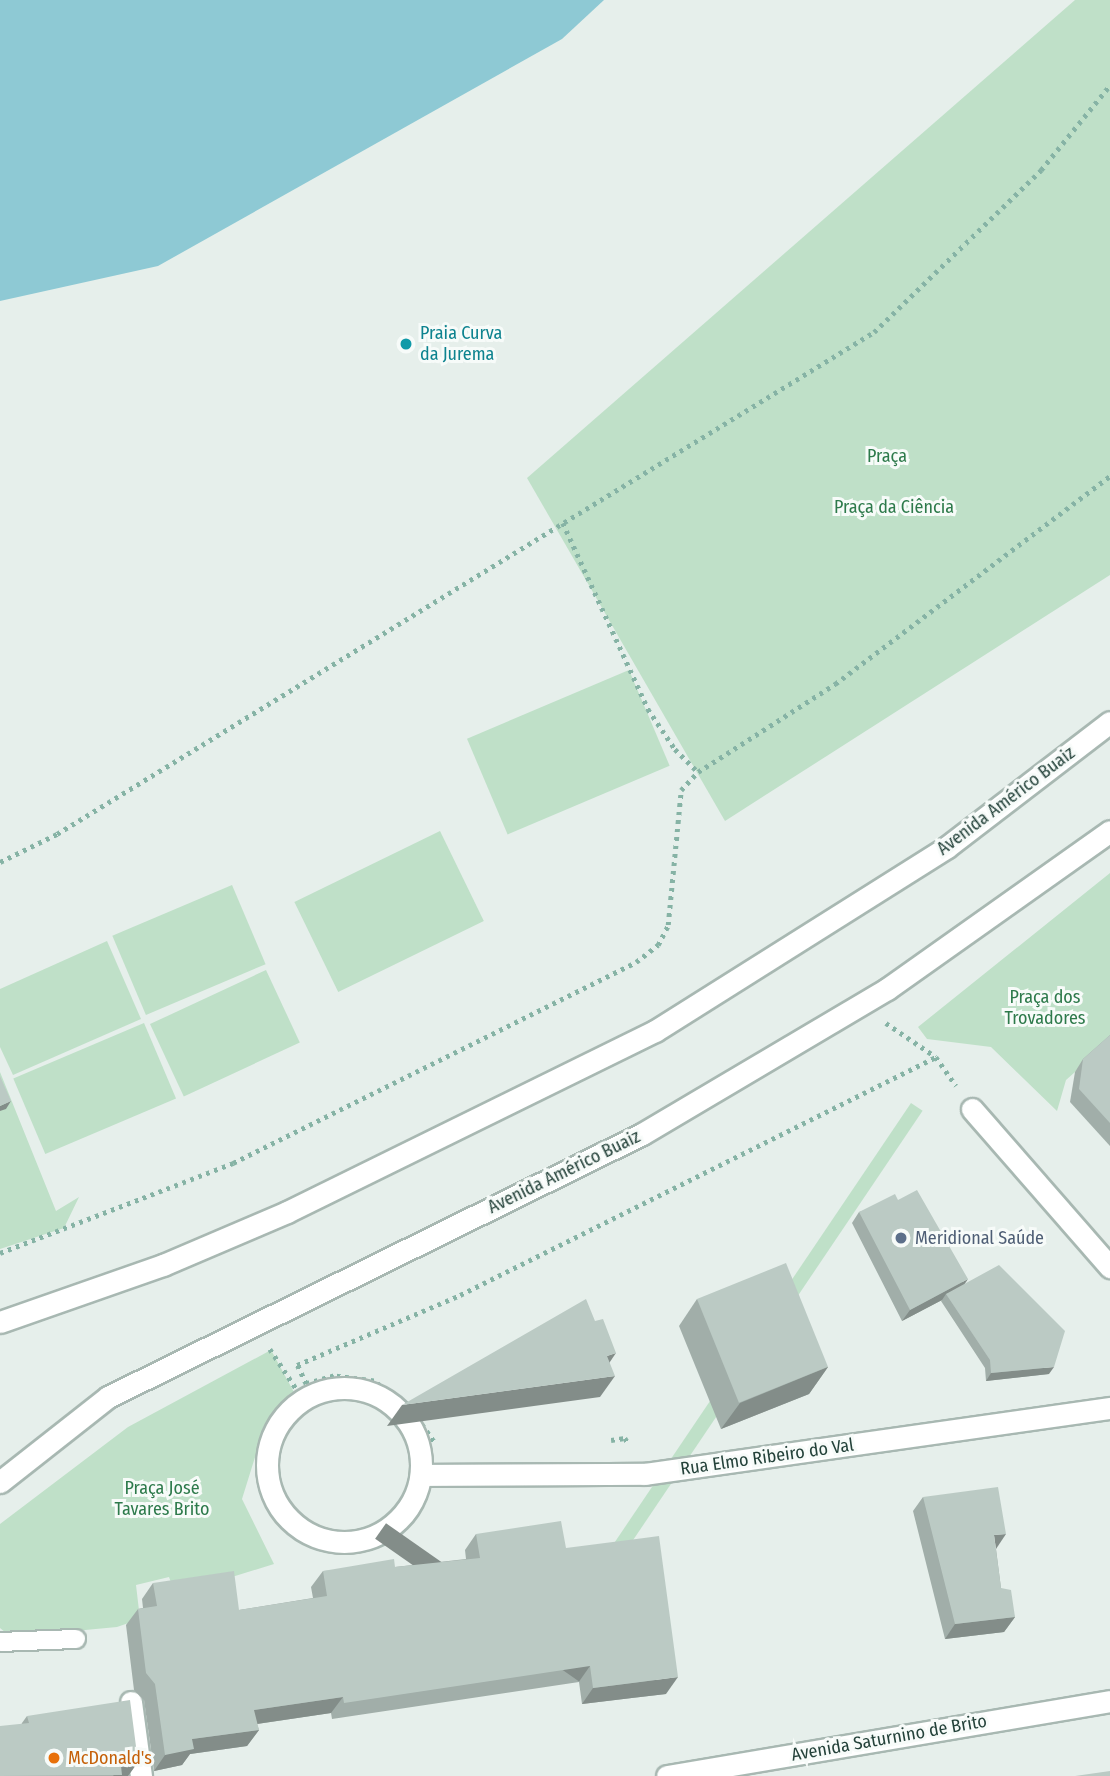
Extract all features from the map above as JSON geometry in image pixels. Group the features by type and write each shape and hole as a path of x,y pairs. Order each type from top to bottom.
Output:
{"main road":[{"name":"Avenida Américo Buaiz","path":"0,1322 163,1265 287,1212 655,1031 947,847 1110,722"},
{"name":"Avenida Américo Buaiz","path":"0,1482 107,1397 642,1134 859,1005 1110,831"},
{"path":"972,1110 1110,1267"},
{"path":"351,1388 375,1394 396,1408 412,1427 420,1450 421,1475 414,1500 399,1522 377,1537 339,1542 302,1531 282,1512 271,1489 267,1462 272,1437 285,1415 303,1399 326,1389 351,1388"},
{"name":"Rua Elmo Ribeiro do Val","path":"421,1475 645,1474 1110,1408"},
{"name":"Avenida Saturnino de Brito","path":"667,1776 1110,1701"},
{"path":"131,1702 141,1776"}],"lane":[{"path":"0,1642 76,1639"}],"path":[{"path":"0,862 57,834 874,332 1041,170 1110,85"},
{"path":"0,1253 233,1163 636,962 658,945 668,925 681,790 698,772 835,684 1110,476"},
{"path":"562,523 648,709 676,750 698,772"},
{"path":"859,1005 936,1057 972,1110"},
{"path":"443,1454 415,1414 374,1381 334,1376 306,1384 297,1365 460,1295 936,1057"},
{"path":"254,1325 303,1399"},
{"path":"598,1442 625,1438 645,1474"}],"green space":[{"name":"Praça","path":"1075,0 1110,0 1110,575 725,821 527,478"},
{"path":"629,670 670,766 508,835 467,739"},
{"path":"440,831 484,921 338,992 294,902"},
{"name":"Praça dos Trovadores","path":"1110,873 1110,1041 1066,1080 1057,1111 991,1047 927,1039 918,1027"},
{"path":"232,885 266,964 146,1015 112,936"},
{"path":"107,941 141,1019 13,1075 0,1047 0,989"},
{"path":"266,970 300,1043 184,1097 150,1024"},
{"path":"144,1023 176,1098 45,1154 13,1078"},
{"path":"0,1072 56,1211 79,1197 64,1228 0,1249"},
{"path":"911,1103 923,1111 618,1562 607,1554"},
{"name":"Praça José Tavares Brito","path":"271,1350 295,1394 266,1422 242,1499 274,1564 219,1581 173,1588 169,1577 136,1585 140,1619 117,1627 11,1637 0,1628 0,1524 128,1427"}],"water":[{"path":"0,0 604,0 562,39 158,266 0,301"}],"building":[{"path":"1110,1035 1110,1123 1079,1089 1083,1059"},
{"path":"0,1076 11,1101 0,1106"},
{"path":"917,1190 968,1279 910,1310 859,1212 895,1194 898,1200"},
{"path":"786,1263 828,1367 739,1403 697,1299"},
{"path":"999,1265 1065,1331 1054,1367 991,1373 990,1360 946,1294"},
{"path":"586,1299 595,1321 603,1319 616,1353 607,1356 615,1376 402,1405"},
{"path":"998,1487 1006,1534 994,1535 1001,1588 1011,1590 1015,1617 955,1624 923,1497"},
{"path":"561,1521 566,1548 659,1536 678,1677 593,1688 590,1666 344,1703 343,1697 254,1710 259,1730 192,1739 194,1749 165,1755 155,1684 146,1673 138,1609 157,1606 153,1583 234,1571 239,1610 327,1596 323,1571 394,1559 395,1567 480,1558 476,1534"},
{"path":"130,1700 138,1762 121,1766 122,1775 0,1776 0,1726 29,1723 27,1716"},
{"path":"1110,1771 1110,1776 1075,1776"}],"place":[{"name":"Praia Curva da Jurema","path":"406,344"},
{"name":"Meridional Saúde","path":"901,1238"},
{"name":"McDonald's","path":"54,1758"}],"park label":[{"name":"Praça da Ciência","path":"894,507"}]}
